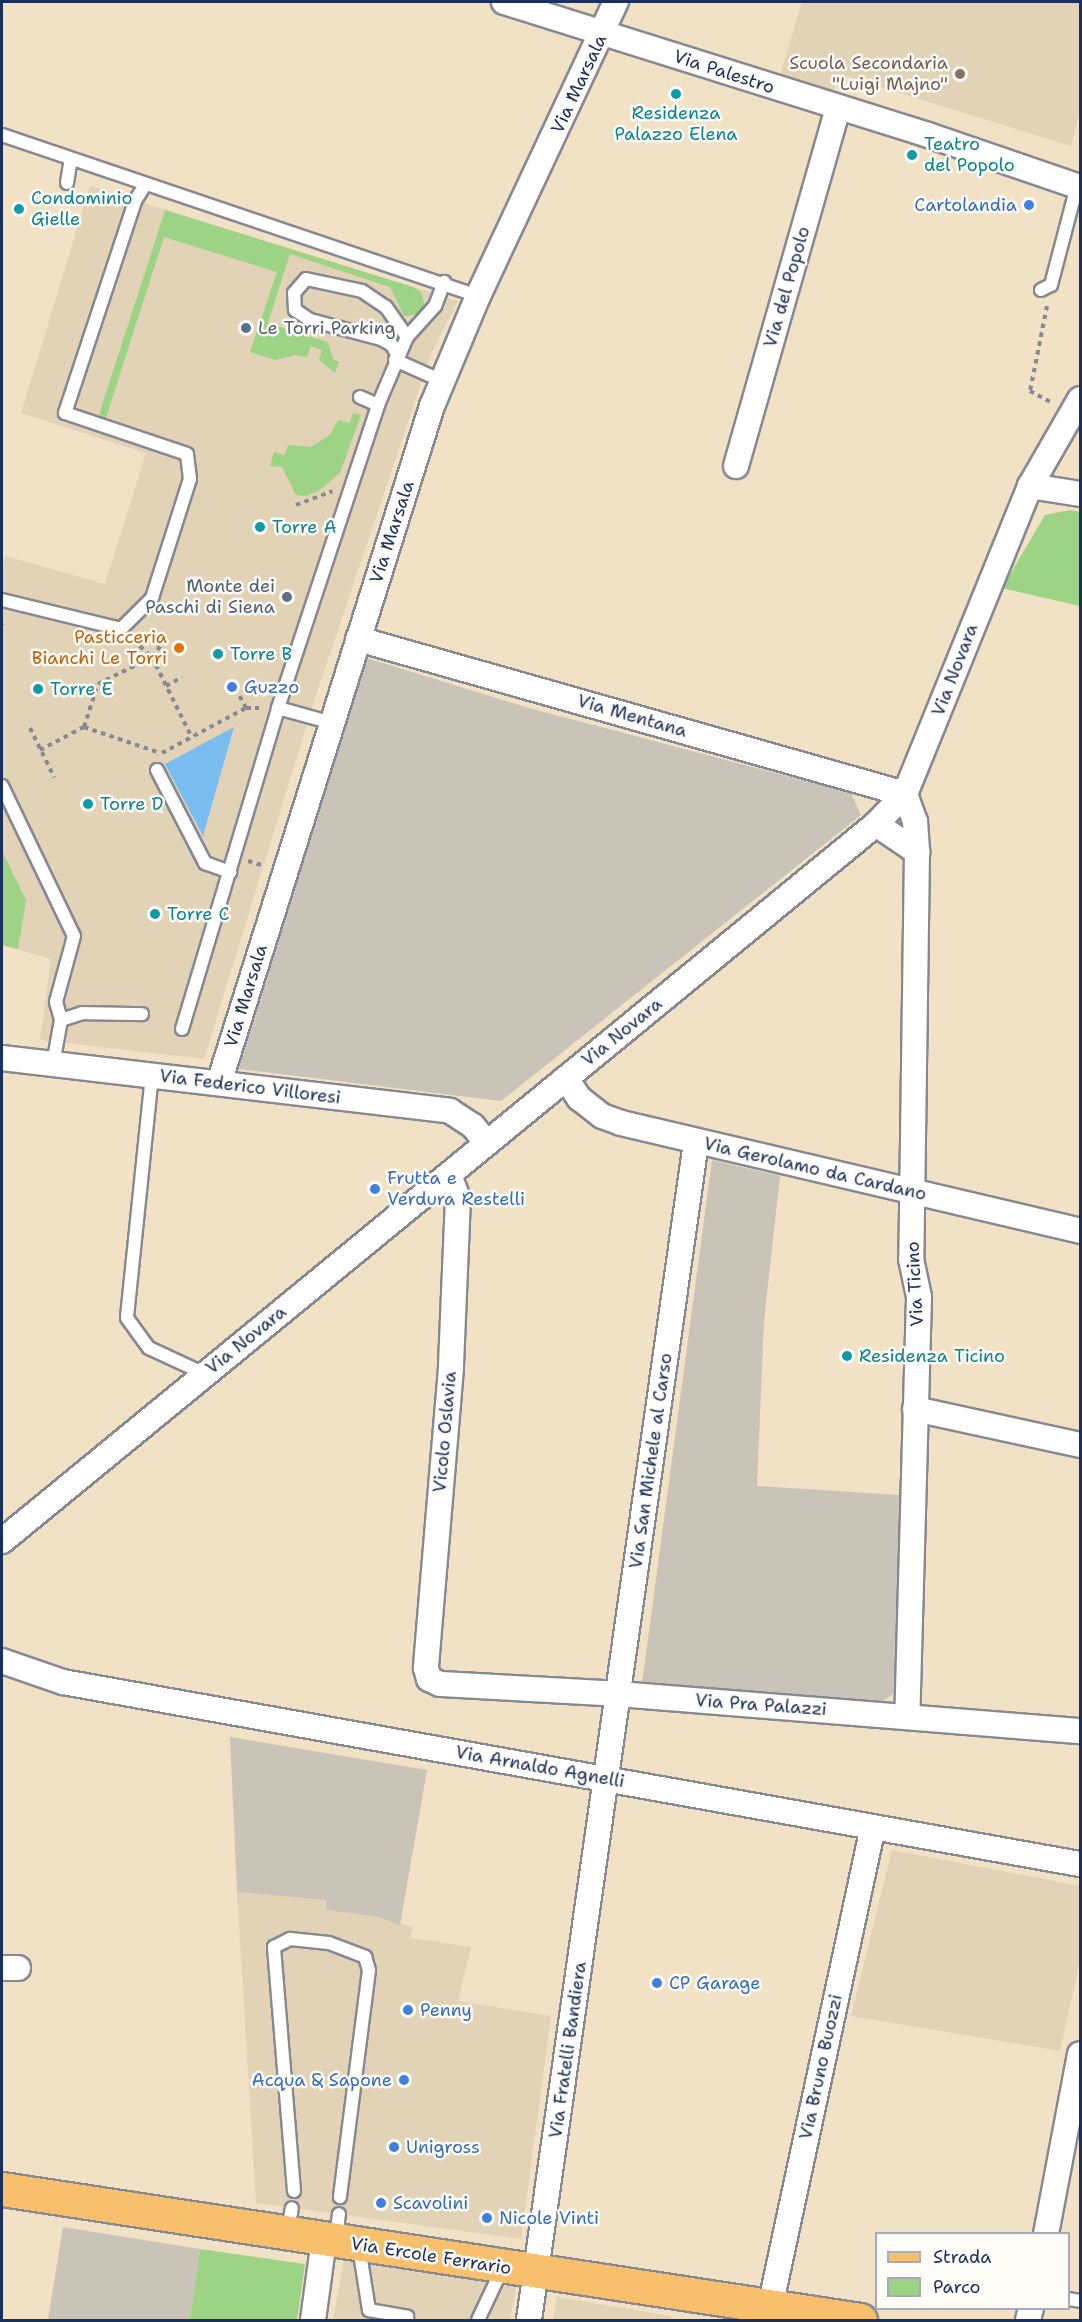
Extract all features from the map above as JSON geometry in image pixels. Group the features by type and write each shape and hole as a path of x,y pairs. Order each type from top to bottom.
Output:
{"main road":[{"name":"Via Ercole Ferrario","path":"2,2188 290,2221 339,2235 503,2267 860,2320"}],"street":[{"name":"Via Palestro","path":"504,2 838,109 928,135 1079,187"},
{"name":"Via Marsala","path":"219,1083 358,639 442,381 478,296 616,2"},
{"name":"Via del Popolo","path":"736,466 838,109"},
{"name":"Via Novara","path":"2,1541 876,824 904,795 1030,486 1076,407"},
{"path":"1030,486 1080,494"},
{"name":"Via Mentana","path":"358,639 904,795"},
{"name":"Via Ticino","path":"904,795 915,821 917,852 914,1191 911,1259 919,1297 907,1716"},
{"path":"876,824 917,852"},
{"name":"Via Federico Villoresi","path":"2,1058 450,1111 473,1126 487,1143"},
{"name":"Via Gerolamo da Cardano","path":"566,1078 579,1098 602,1116 696,1142 1080,1231"},
{"name":"Via San Michele al Carso","path":"606,1779 696,1142"},
{"name":"Vicolo Oslavia","path":"440,1684 429,1679 426,1668 451,1368 458,1198 449,1175"},
{"path":"915,1409 1080,1445"},
{"name":"Via Arnaldo Agnelli","path":"2,1661 63,1682 1080,1864"},
{"name":"Via Pra Palazzi","path":"440,1684 618,1694 1080,1731"},
{"name":"Via Fratelli Bandiera","path":"529,2320 606,1779"},
{"name":"Via Bruno Buozzi","path":"770,2307 873,1827"},
{"path":"1046,2232 1080,2055"},
{"path":"313,2320 339,2235"}],"lane":[{"path":"2,135 145,185 444,282 478,296"},
{"path":"67,183 71,159"},
{"path":"2,600 122,629 152,598 190,480 187,454 64,413 135,201 145,185"},
{"path":"1046,287 1079,187"},
{"path":"407,337 386,307 362,291 306,279 294,293 295,310 310,320 381,339 392,345 396,358 442,381"},
{"path":"182,1029 278,708 378,405 396,358 407,337 435,306 444,282"},
{"path":"360,397 378,405"},
{"path":"278,708 332,723"},
{"path":"156,764 205,863 230,872"},
{"path":"2,786 74,936 56,1002 60,1020 53,1064"},
{"path":"60,1020 82,1013 142,1014"},
{"path":"152,1075 127,1318 149,1348 205,1374"},
{"path":"294,2191 274,1947 290,1939 329,1943 365,1957 369,1970 340,2197"},
{"path":"339,2235 369,2310 407,2317"},
{"path":"478,2320 503,2267"}],"path":[{"path":"1046,287 1030,391 1076,407"},
{"path":"296,505 352,482"},
{"path":"122,629 152,657 191,736"},
{"path":"40,750 84,727 98,684 152,657 164,641"},
{"path":"166,686 182,677"},
{"path":"156,764 162,753 246,708 238,693"},
{"path":"84,727 162,753"},
{"path":"30,728 54,777"},
{"path":"256,864 264,866"}],"shaded area":[{"name":"Scuola Secondaria \"Luigi Majno\"","path":"802,2 1080,2 1080,110 1071,146 838,74 834,90 780,75"},
{"path":"90,186 458,301 431,354 317,692 204,1059 40,1040 51,959 2,945 2,573 5,556 105,584 146,453 21,413"},
{"path":"367,658 529,708 851,793 861,815 501,1101 239,1069"},
{"path":"712,1160 780,1176 764,1321 757,1486 899,1495 896,1691 881,1703 642,1684"},
{"path":"230,1737 427,1770 400,1925 379,1917 326,1910 326,1900 237,1892"},
{"path":"892,1850 1080,1886 1080,1960 1060,2051 851,2016"},
{"path":"237,1892 327,1900 326,1910 379,1917 413,1927 410,1938 471,1947 458,2001 551,2016 521,2239 256,2203"},
{"path":"63,2227 200,2249 190,2320 48,2320"},
{"path":"344,2260 516,2287 510,2320 333,2320"},
{"path":"557,2297 671,2316 671,2320 553,2320"}],"green space":[{"path":"165,210 413,287 421,292 425,306 420,314 404,316 390,287 290,254 268,323 327,342 334,360 339,362 335,373 319,360 322,350 311,346 307,357 296,355 275,360 250,352 277,272 164,237 106,418 99,415"},
{"path":"353,413 361,415 340,473 320,490 306,496 296,495 282,467 270,466 274,452 285,455 288,445 311,447 330,435 338,420 350,423"},
{"path":"1070,510 1080,512 1080,606 1002,588 1045,515"},
{"path":"2,851 26,900 18,949 2,945"},
{"path":"200,2249 305,2264 297,2320 190,2320"}],"water":[{"path":"234,727 203,836 165,764"}],"place":[{"name":"Scuola Secondaria \"Luigi Majno\"","path":"960,74"},
{"name":"Residenza Palazzo Elena","path":"676,94"},
{"name":"Teatro del Popolo","path":"912,155"},
{"name":"Cartolandia","path":"1029,205"},
{"name":"Condominio Gielle","path":"19,209"},
{"name":"Le Torri Parking","path":"246,328"},
{"name":"Torre A","path":"260,527"},
{"name":"Monte dei Paschi di Siena","path":"287,597"},
{"name":"Pasticceria Bianchi Le Torri","path":"179,648"},
{"name":"Torre B","path":"218,654"},
{"name":"Guzzo","path":"232,687"},
{"name":"Torre E","path":"38,689"},
{"name":"Torre D","path":"88,804"},
{"name":"Torre C","path":"155,914"},
{"name":"Frutta e Verdura Restelli","path":"375,1189"},
{"name":"Residenza Ticino","path":"847,1356"},
{"name":"CP Garage","path":"657,1983"},
{"name":"Penny","path":"408,2010"},
{"name":"Acqua & Sapone","path":"404,2080"},
{"name":"Unigross","path":"394,2147"},
{"name":"Scavolini","path":"381,2203"},
{"name":"Nicole Vinti","path":"487,2218"}]}
